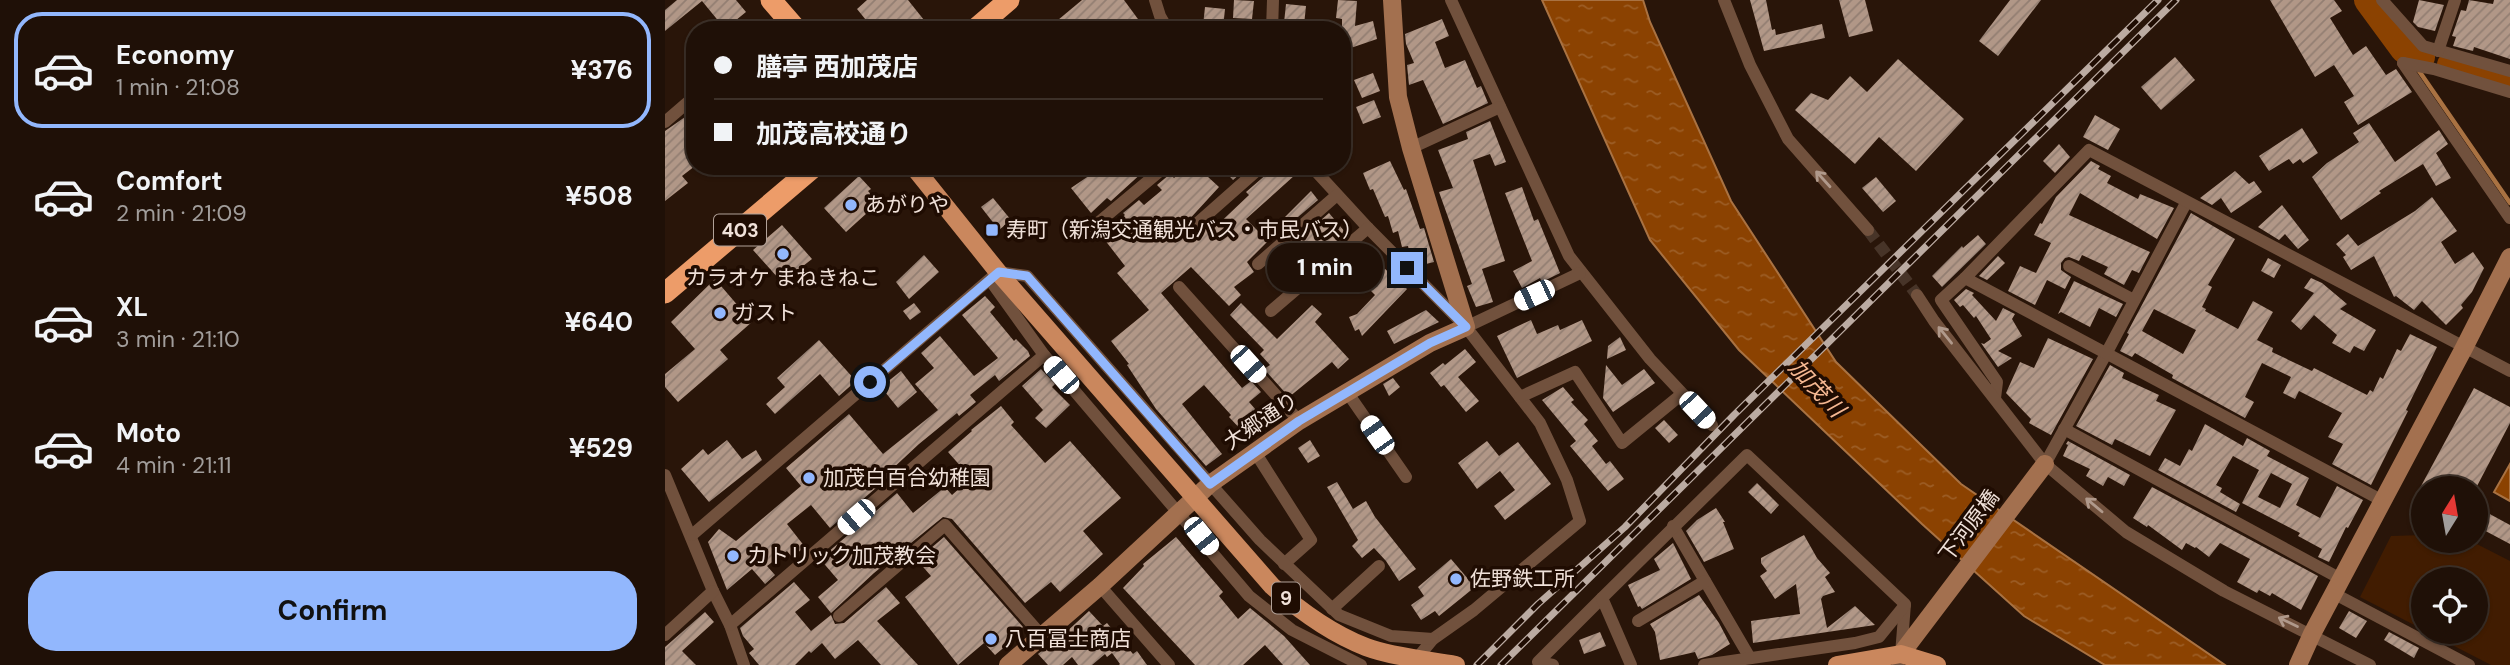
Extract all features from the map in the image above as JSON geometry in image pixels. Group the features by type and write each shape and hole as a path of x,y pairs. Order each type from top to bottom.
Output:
{"highway":[{"path":"771,0 782,21"},
{"path":"982,21 999,3"},
{"name":"403","path":"665,293 804,175"}],"main road":[{"name":"9","path":"920,175 994,276 1161,459 1272,586 1297,608 1336,634 1369,648 1456,665"},
{"path":"1837,665 1900,660 1937,665"}],"street":[{"path":"1155,0 1163,21"},
{"path":"1272,21 1273,0"},
{"path":"1392,0 1398,97 1466,327"},
{"path":"1451,0 1569,256 1650,359 1712,425"},
{"path":"1724,0 1750,65 1788,139 1868,230"},
{"path":"2382,0 2423,46 2510,71"},
{"path":"2438,51 2455,0"},
{"path":"2510,92 2403,63 2510,218"},
{"path":"665,122 686,104"},
{"path":"1411,148 1500,107"},
{"path":"1995,398 1997,382 1941,300 2089,150 2510,371"},
{"path":"1093,227 1154,175"},
{"path":"1193,227 1252,175"},
{"path":"1319,175 1466,327 1540,423 1567,480 1580,521 1474,610 1433,639 1411,665"},
{"path":"1258,264 1338,195"},
{"path":"2045,464 2186,203"},
{"path":"1271,312 1368,228"},
{"path":"2298,665 2309,638 2465,348 2510,257"},
{"path":"2069,266 2134,300"},
{"path":"1466,327 1580,273"},
{"path":"994,276 1044,355 1249,596 1292,630 1361,665"},
{"path":"691,536 994,276 1027,276 1210,484 1284,564 1332,609 1339,615 1391,636 1433,639"},
{"path":"1965,278 2383,501"},
{"path":"1179,287 1299,421"},
{"path":"1917,295 1934,321 2045,464 2126,532 2309,638 2370,665"},
{"name":"大郷通り","path":"1008,665 1100,586 1210,484 1299,421 1430,343 1466,327"},
{"path":"730,625 1044,355"},
{"path":"1520,397 1575,372 1622,443 1682,394"},
{"path":"1347,392 1406,477"},
{"path":"2064,429 2469,665"},
{"path":"1255,452 1311,540 1284,564"},
{"path":"1553,665 1538,662 1747,455 1905,604"},
{"name":"下河原橋","path":"1900,660 1929,616 2045,464"},
{"path":"665,475 730,625 744,665"},
{"path":"839,616 946,525 1042,636"},
{"path":"1673,526 1750,658"},
{"path":"1332,609 1379,566"},
{"path":"1637,621 1705,581"},
{"path":"1100,586 1169,665"},
{"path":"665,635 713,591"},
{"path":"1602,598 1631,665"},
{"path":"1704,665 1855,643 1879,637 1905,604"},
{"path":"1900,660 1905,604"}],"shaded area":[{"path":"2411,535 2411,553 2489,553 2489,550 2510,561 2510,665 2491,665 2450,644 2488,644 2488,567 2411,567 2411,623 2360,597 2391,536"}],"water":[{"name":"加茂川","path":"1542,0 1643,0 1650,22 1731,201 1836,362 1961,484 2225,665 2105,665 2024,616 1922,524 1739,350 1650,240"},
{"path":"2510,464 2510,501 2494,492"}],"building":[{"path":"677,0 736,0 746,12 735,21 718,21 702,1 665,31 665,10"},
{"path":"867,0 908,0 925,21 867,21 857,9"},
{"path":"1082,0 1124,0 1139,21 1057,21"},
{"path":"1234,0 1254,1 1252,19 1233,18"},
{"path":"1338,0 1357,1 1355,26 1373,21 1377,39 1351,48 1351,21 1336,18"},
{"path":"1750,0 1766,0 1772,30 1775,29 1776,35 1822,24 1825,38 1764,51"},
{"path":"1839,0 1865,0 1873,31 1849,37"},
{"path":"2010,0 2041,0 1998,56 1979,41"},
{"path":"2270,0 2334,0 2342,11 2330,18 2353,55 2366,46 2386,75 2396,69 2412,92 2358,125 2344,102 2354,96 2334,65 2315,77"},
{"path":"2419,0 2444,5 2435,31 2418,27 2413,22"},
{"path":"2469,0 2493,4 2494,0 2510,0 2510,59 2474,47 2473,51 2453,46 2456,37 2452,36 2461,10 2466,11"},
{"path":"1286,4 1306,6 1304,21 1284,21"},
{"path":"1205,7 1225,9 1224,21 1204,21"},
{"path":"1442,19 1449,36 1435,42 1445,68 1465,60 1477,88 1481,86 1488,103 1443,124 1423,80 1409,85 1407,65 1414,63 1405,34"},
{"path":"2175,57 2195,80 2161,110 2141,87"},
{"path":"1898,59 1964,119 1916,171 1879,137 1855,164 1795,110 1811,93 1828,100 1850,76 1867,92"},
{"path":"1373,73 1380,91 1362,98 1354,80"},
{"path":"1374,100 1381,117 1363,124 1356,107"},
{"path":"2095,115 2120,129 2108,150 2083,137"},
{"path":"686,116 686,173 682,176 688,183 665,201 665,131"},
{"path":"1490,121 1506,162 1495,166 1490,154 1473,160 1505,261 1482,269 1493,302 1476,307 1467,286 1472,284 1439,192 1453,188 1438,150 1468,139 1466,132"},
{"path":"2369,123 2395,162 2439,130 2448,144 2436,153 2451,178 2436,186 2423,164 2379,191 2381,193 2341,220 2312,177 2327,163 2359,142 2353,133"},
{"path":"2302,128 2318,153 2303,163 2300,159 2293,164 2289,159 2269,171 2259,156"},
{"path":"2059,144 2070,157 2055,173 2043,161"},
{"path":"1390,161 1404,190 1406,189 1420,229 1424,228 1434,262 1418,266 1411,259 1408,246 1402,247 1398,231 1393,233 1388,216 1385,217 1373,189 1370,190 1363,173"},
{"path":"2091,161 2100,166 2098,169 2111,176 2107,183 2138,199 2140,194 2174,208 2157,239 2080,193 2069,215 2150,252 2139,273 2132,270 2124,285 2104,274 2108,267 2082,255 2079,261 2065,258 2061,263 2061,270 2071,277 2065,289 2047,280 2035,305 2008,291 2020,266 2036,273 2051,243 2034,235 2056,197"},
{"path":"2235,171 2249,184 2254,181 2262,192 2231,213 2221,198 2212,205 2200,198"},
{"path":"1090,175 1140,175 1111,201 1107,198 1091,213 1071,188"},
{"path":"1169,175 1174,178 1177,175 1206,175 1219,187 1185,224 1185,229 1191,235 1198,234 1207,227 1211,231 1249,195 1246,192 1266,175 1295,175 1246,219 1268,241 1247,262 1254,272 1234,287 1241,295 1229,306 1191,267 1161,293 1242,388 1251,381 1261,392 1249,402 1263,418 1245,434 1204,385 1182,404 1222,454 1206,466 1156,409 1127,365 1129,364 1111,341 1149,310 1117,273 1125,266 1101,235 1139,200 1144,205 1162,190 1157,185"},
{"name":"あがりや","path":"859,176 871,189 868,191 878,203 846,232 824,208"},
{"path":"1876,177 1896,201 1883,212 1862,188"},
{"path":"1522,187 1534,221 1538,219 1560,273 1542,282 1540,278 1522,288 1513,271 1532,261 1505,193"},
{"path":"1311,191 1318,200 1291,223 1285,217"},
{"path":"2432,197 2457,231 2441,242 2455,264 2473,252 2484,268 2472,292 2461,305 2463,308 2446,325 2422,301 2414,310 2394,297 2374,256 2351,270 2343,257 2346,255 2336,244 2348,234 2358,246 2415,211"},
{"path":"993,198 1011,220 999,230 981,207"},
{"path":"2282,205 2309,240 2298,249 2285,234 2279,240 2258,227"},
{"path":"1329,213 1345,232 1338,237 1341,240 1330,249 1327,246 1301,268 1287,250"},
{"path":"2191,213 2235,239 2208,285 2212,287 2202,307 2238,329 2253,301 2273,312 2257,340 2273,348 2272,352 2312,371 2314,368 2367,395 2370,390 2373,392 2380,377 2383,379 2397,349 2401,351 2410,334 2437,347 2371,485 2332,464 2343,444 2328,437 2342,413 2299,391 2295,399 2283,393 2291,377 2262,363 2245,397 2254,402 2245,418 2172,378 2173,375 2135,353 2132,357 2120,351 2129,334 2127,333","holes":["2154,309 2196,330 2183,354 2142,331"]},
{"name":"カラオケ まねきねこ","path":"782,225 812,259 789,277 785,273 779,279 753,250"},
{"path":"1978,235 1986,244 1942,287 1932,276 1962,246 1963,248"},
{"path":"1353,253 1364,265 1372,257 1407,289 1362,336 1359,329 1355,331 1349,317 1357,314 1375,295 1342,262"},
{"path":"924,255 939,272 909,299 896,282"},
{"path":"1998,256 2005,263 1987,280 1979,276"},
{"path":"2268,258 2281,265 2274,278 2261,271"},
{"path":"2311,278 2322,283 2347,304 2340,309 2376,330 2364,351 2354,346 2350,353 2332,343 2337,335 2314,315 2301,330 2291,321 2314,293 2304,288"},
{"path":"715,279 752,322 720,350 728,359 678,402 665,387 665,374 695,349 671,322"},
{"path":"2074,281 2123,304 2116,317 2099,308 2090,327 2061,312 2058,314"},
{"path":"1966,289 1974,293 1972,295 1996,321 2003,308 2015,314 2012,319 2022,336 1998,351 2012,358 1998,367 1981,343 1991,339 1976,316 1974,318 1963,305 1960,307 1954,300"},
{"path":"985,296 995,307 990,312 1030,356 999,381 995,375 970,395 976,402 959,416 957,413 919,444 889,472 891,474 885,480 830,528 811,505 787,524 805,547 792,557 787,551 767,566 775,575 765,584 752,569 727,590 708,542 719,529 736,541 801,486 786,468 849,414 883,454 938,410 915,384 934,368 921,353 940,336 974,376 998,358 962,315"},
{"path":"914,303 921,312 910,320 903,311"},
{"path":"1241,303 1277,339 1312,305 1322,314 1315,322 1349,359 1338,369 1332,362 1289,397 1264,369 1270,365 1260,354 1264,350 1230,315"},
{"path":"1426,310 1439,322 1394,344 1387,331"},
{"path":"1531,320 1537,334 1558,325 1560,330 1582,320 1592,341 1517,378 1497,336"},
{"path":"1620,337 1626,350 1607,359 1608,346"},
{"path":"2048,338 2093,359 2051,435 2029,423 2031,419 2006,393 2020,362 2034,368"},
{"path":"819,340 856,381 839,396 820,374 775,414 766,404 785,387 777,378"},
{"path":"1465,349 1476,362 1458,377 1479,401 1466,412 1444,385 1441,387 1430,373"},
{"path":"1606,365 1622,385 1644,369 1655,383 1613,412 1603,398"},
{"path":"2110,365 2124,373 2122,378 2159,395 2156,401 2176,410 2150,456 2115,439 2112,445 2076,426"},
{"path":"1041,369 1055,384 1052,387 1070,405 1046,428 1035,418 1043,410 1022,386"},
{"path":"901,371 917,392 898,408 881,387"},
{"path":"1393,378 1400,387 1389,396 1383,384"},
{"path":"1563,387 1574,400 1571,402 1588,420 1584,424 1598,441 1592,446 1606,464 1610,461 1624,479 1608,491 1570,446 1576,441 1542,400"},
{"path":"2474,388 2510,407 2510,423 2482,476 2426,476"},
{"path":"1001,406 1014,422 1011,425 1045,463 1070,441 1121,498 1083,531 1103,554 1060,592 1051,582 1025,603 952,519 943,517 874,573 831,613 818,597 838,580 820,559 897,493 913,513 945,487 952,495 971,478 948,452"},
{"path":"1664,420 1678,435 1669,443 1655,428"},
{"path":"2205,424 2243,446 2247,438 2270,451 2267,456 2309,478 2296,505 2320,518 2337,486 2363,500 2329,562 2318,557 2322,549 2298,536 2300,533 2242,503 2259,470 2233,456 2216,485 2222,488 2220,492 2240,504 2236,512 2158,470 2165,458 2180,466 2189,449 2192,451","holes":["2271,473 2292,484 2280,508 2258,497"]},
{"path":"727,440 742,459 756,450 762,460 709,502 681,469 703,449 708,455"},
{"path":"1310,440 1320,456 1308,463 1298,448"},
{"path":"1487,441 1499,456 1518,442 1551,484 1505,520 1494,506 1515,490 1500,471 1477,489 1458,463"},
{"path":"2068,441 2130,475 2124,486 2108,477 2103,486 2086,476 2090,469 2063,456"},
{"path":"1337,482 1353,509 1366,501 1375,517 1416,569 1399,581 1374,548 1362,558 1352,546 1358,540 1327,487"},
{"path":"1757,483 1779,505 1771,514 1748,492"},
{"path":"2152,487 2318,576 2301,610 2272,593 2270,596 2259,590 2257,593 2237,582 2250,559 2220,543 2209,557 2186,543 2182,550 2148,525 2147,527 2133,518"},
{"path":"1716,508 1725,522 1734,549 1704,562 1686,531"},
{"path":"2489,514 2510,525 2510,544 2489,533"},
{"path":"1804,535 1817,558 1830,573 1825,577 1835,592 1821,599 1827,628 1855,606 1875,625 1753,643 1751,621 1800,614 1796,584 1775,599 1760,576 1767,571 1761,558"},
{"path":"944,537 1023,627 995,655 984,643 958,665 905,597 931,576 917,560"},
{"path":"1176,537 1223,592 1219,596 1238,619 1250,608 1284,636 1310,665 1283,665 1265,645 1243,665 1195,665 1123,588 1143,564"},
{"path":"1673,543 1691,579 1642,609 1638,607 1628,585 1660,570 1654,559"},
{"path":"1451,559 1475,587 1439,616 1435,611 1421,620 1411,605 1424,596 1418,587"},
{"path":"794,582 810,600 795,612 811,631 831,615 835,624 844,623 886,587 900,603 877,621 918,665 881,665 858,640 835,659 822,643 795,665 759,665 749,653 754,649 740,628"},
{"path":"1699,595 1730,644 1712,655 1698,659 1695,652 1660,660 1655,632 1650,624"},
{"path":"1089,611 1103,626 1107,623 1133,654 1137,651 1147,665 1119,665 1112,653 1107,657 1105,654 1092,665 1078,665 1072,657 1063,665 1048,665 1038,654 1048,646 1049,648"},
{"path":"2349,611 2367,621 2356,638 2339,628"},
{"path":"705,612 714,622 682,651 696,665 665,665 665,647"},
{"path":"1600,632 1606,646 1584,654 1579,640"},
{"path":"2389,632 2419,648 2414,658 2384,640"}],"waterway":[{"path":"2368,0 2404,49 2421,57"},
{"path":"2404,49 2412,61"},
{"path":"2451,65 2510,80"},
{"path":"2417,68 2510,203"}],"tunnel":[{"path":"1868,230 1917,295"}],"railway":[{"path":"1477,665 1538,604 1625,527 1734,415 2158,0"},
{"path":"1501,665 2176,0"}],"place":[{"name":"あがりや","path":"851,205"},
{"name":"寿町（新潟交通観光バス・市民バス）","path":"992,230"},
{"name":"カラオケ まねきねこ","path":"783,254"},
{"name":"ガスト","path":"720,313"},
{"name":"加茂白百合幼稚園","path":"809,478"},
{"name":"カトリック加茂教会","path":"733,556"},
{"name":"佐野鉄工所","path":"1456,579"},
{"name":"八百冨士商店","path":"991,639"}],"route":[{"path":"870,382 999,272 1027,276 1210,484 1299,421 1430,343 1466,327 1407,268"}]}
